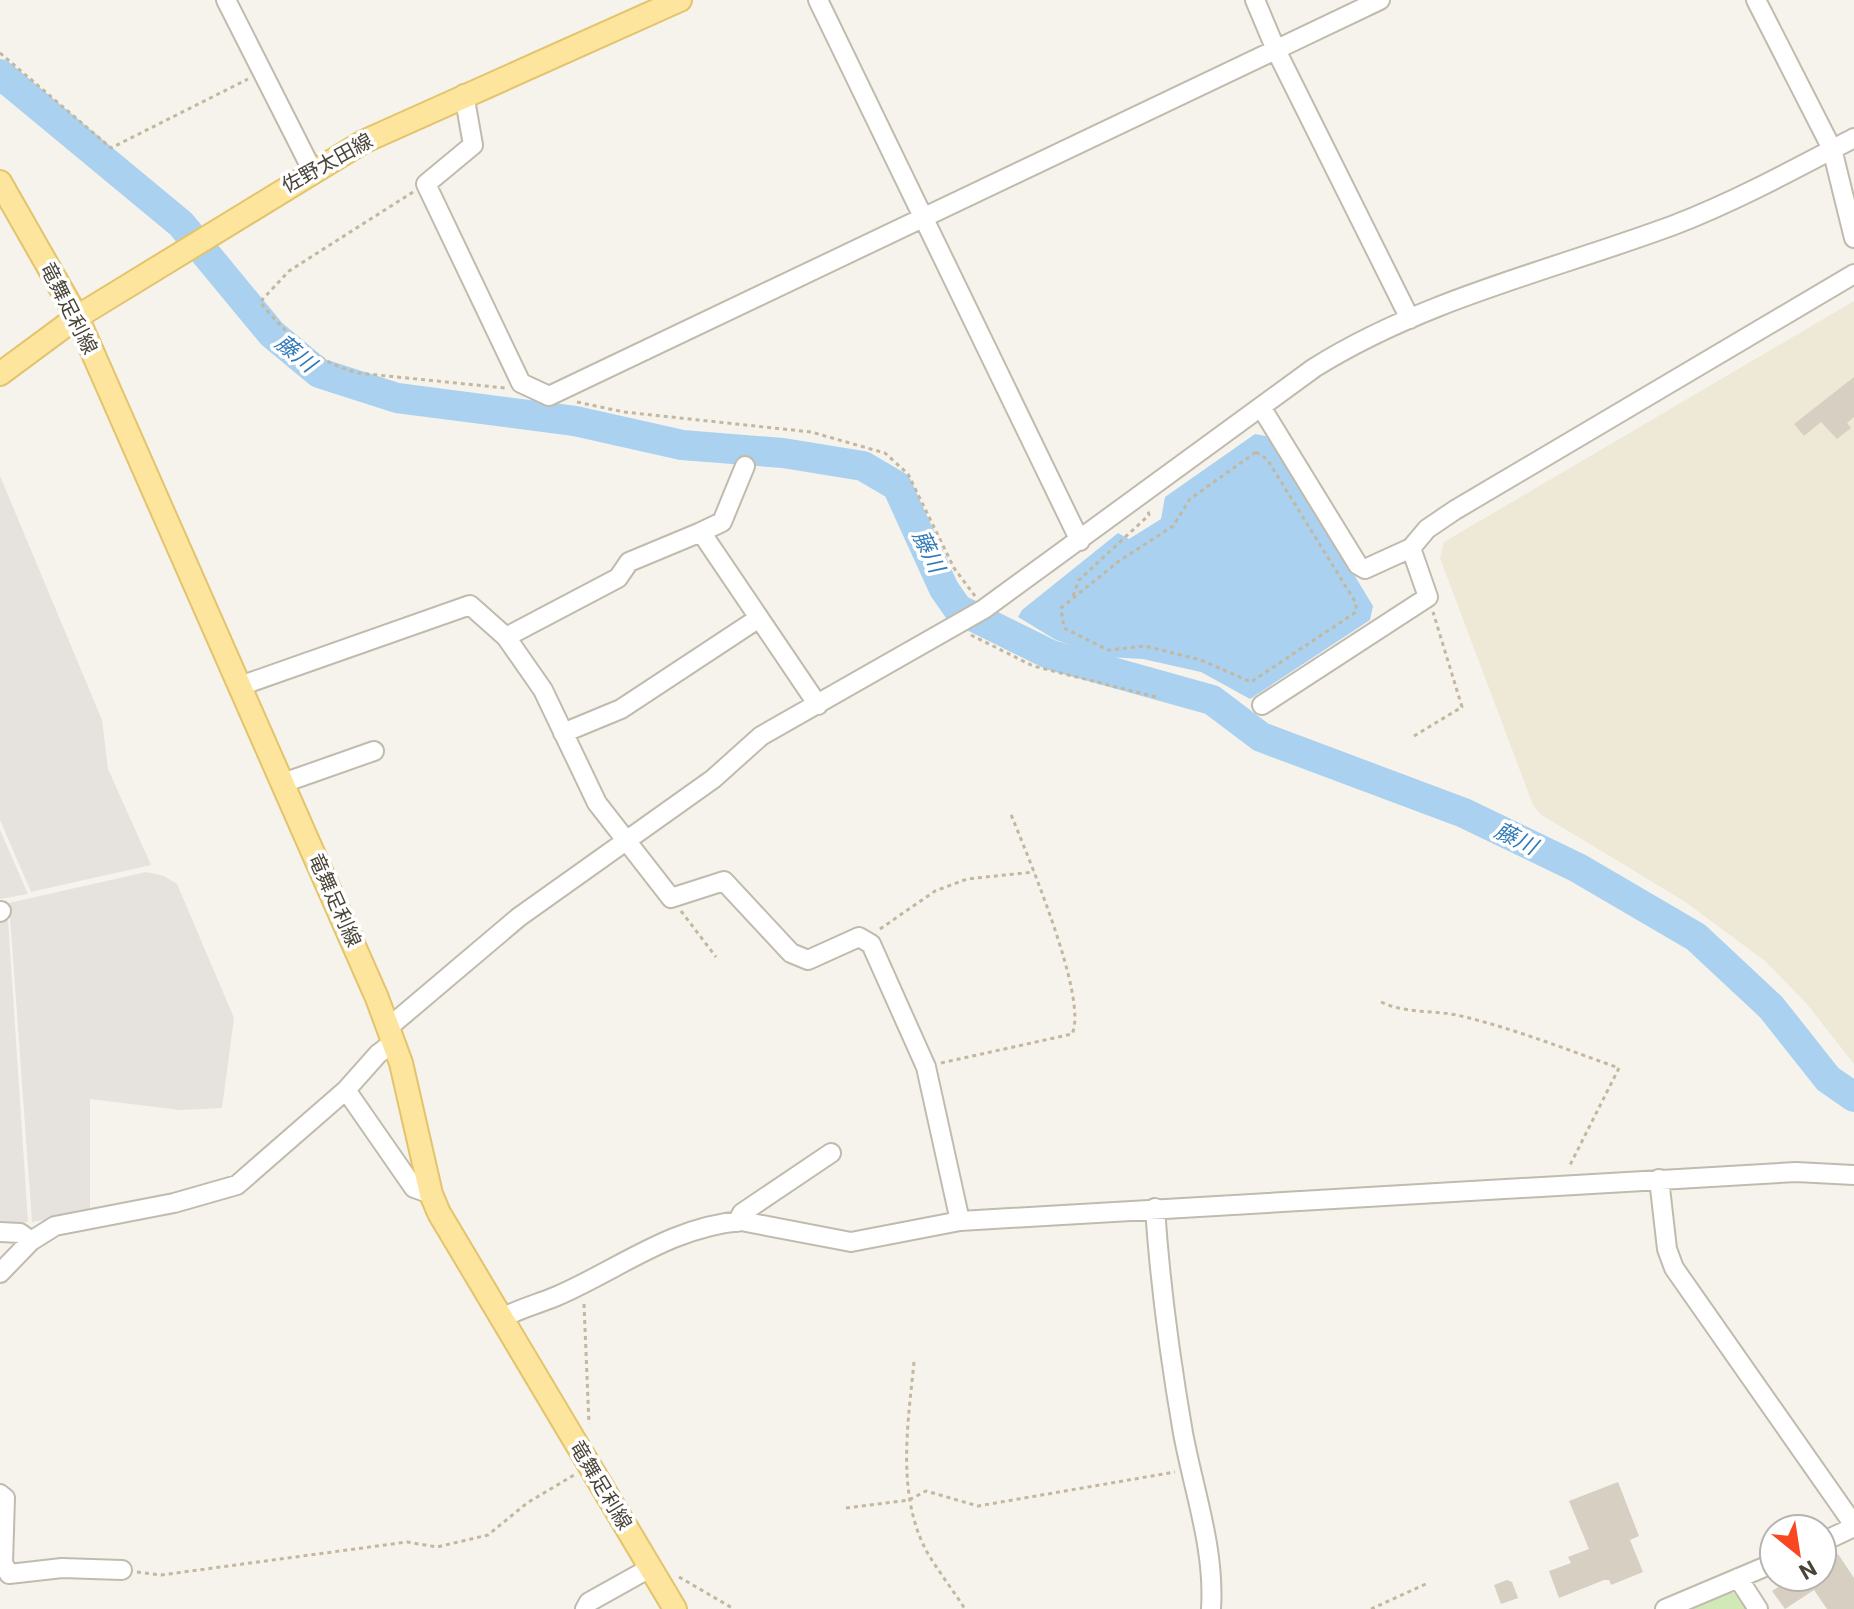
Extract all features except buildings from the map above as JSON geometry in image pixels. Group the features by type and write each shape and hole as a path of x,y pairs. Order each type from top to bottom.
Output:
{"main road":[{"name":"佐野太田線","path":"0,374 77,317 312,170 464,94 680,0"},
{"name":"竜舞足利線","path":"0,182 77,317 392,1034 431,1194 500,1319 675,1609"}],"street":[{"path":"226,0 312,170"},
{"path":"818,0 1080,541"},
{"path":"1255,0 1276,50 1410,319"},
{"path":"464,94 473,145 426,184 521,383 549,396 1380,0"},
{"path":"1756,0 1832,149 1854,238"},
{"path":"0,1273 31,1241 55,1226 174,1203 237,1185 346,1090 392,1034 519,917 713,779 761,736 982,610 1354,343 1410,319 1674,225 1723,204 1854,138"},
{"path":"1261,407 1358,565 1365,569 1411,548 1427,529 1455,510 1854,274"},
{"path":"506,637 618,578 629,562 722,522 745,466"},
{"path":"701,532 818,705"},
{"path":"1262,705 1428,597 1411,548"},
{"path":"240,686 470,605 506,637 543,690 597,803 671,898 724,881 791,953 808,960 859,937 866,938 926,1067 960,1221"},
{"path":"563,733 621,709 759,618"},
{"path":"283,783 374,751"},
{"path":"346,1090 414,1188 431,1194"},
{"path":"737,1222 742,1213 831,1153"},
{"path":"500,1319 577,1286 690,1230 737,1222 851,1242 960,1221 1659,1179 1796,1172 1854,1175"},
{"path":"1659,1179 1667,1249 1674,1268 1850,1528 1854,1550"},
{"path":"1155,1208 1162,1303 1209,1553 1211,1609"},
{"path":"0,1232 20,1233 31,1241"},
{"path":"0,1494 5,1498 3,1563 9,1574 62,1568 122,1570"},
{"path":"585,1609 589,1602 650,1568"},
{"path":"1665,1609 1758,1570"},
{"path":"1738,1578 1758,1609"}],"path":[{"path":"0,53 111,148 262,72"},
{"path":"426,184 289,271 260,302 281,328 334,367 358,373 505,388 521,383"},
{"path":"549,396 624,412 811,432 885,453 908,474 954,568 982,610"},
{"path":"1071,599 1119,561 1173,526 1190,499 1256,452 1267,459 1358,608 1352,616 1251,682 1201,660 1145,646 1108,650 1069,633 1064,628 1061,608 1071,599 1079,580 1149,515 1147,509"},
{"path":"1414,736 1462,707 1450,658 1428,597"},
{"path":"956,627 1033,666 1081,675 1160,698"},
{"path":"926,1067 1072,1034 1077,1023 1074,1002 1034,872 1010,812"},
{"path":"866,938 935,891 967,879 1034,872"},
{"path":"671,898 716,957"},
{"path":"1381,1002 1402,1012 1450,1013 1499,1025 1619,1068 1560,1185"},
{"path":"122,1570 161,1575 407,1542 437,1547 488,1535 585,1457 589,1427 584,1302 577,1286"},
{"path":"914,1362 908,1429 909,1500 926,1550 965,1609"},
{"path":"846,1508 909,1500 926,1491 978,1506 1191,1469"},
{"path":"650,1568 683,1579 734,1609"},
{"path":"1371,1609 1428,1583"}],"shaded area":[{"path":"1854,301 1854,1064 1806,1003 1765,961 1684,901 1540,814 1533,805 1440,558 1444,542"},
{"path":"0,476 102,720 108,769 151,865 31,892 0,820"},
{"path":"0,830 28,894 0,899"},
{"path":"146,872 164,876 177,884 234,1018 222,1108 180,1110 90,1099 90,1213 32,1222 9,903"},
{"path":"8,919 28,1222 0,1224 0,920"}],"green space":[{"path":"1728,1591 1742,1596 1750,1609 1684,1609"}],"water":[{"path":"1255,434 1271,437 1373,606 1370,620 1250,699 1201,672 1143,659 1106,657 1056,640 1018,617 1022,610 1118,533 1129,539 1161,519 1165,497"}],"waterway":[{"name":"藤川","path":"0,74 181,224 272,334 319,373 397,398 575,421 682,445 783,453 863,466 897,486 944,589 958,609 1051,655 1212,700 1261,737 1464,813 1578,868 1696,937 1771,1007 1828,1079 1854,1097"},
{"name":"藤川","path":"1000,632 1009,626"},
{"path":"1071,660 1080,644"}]}
